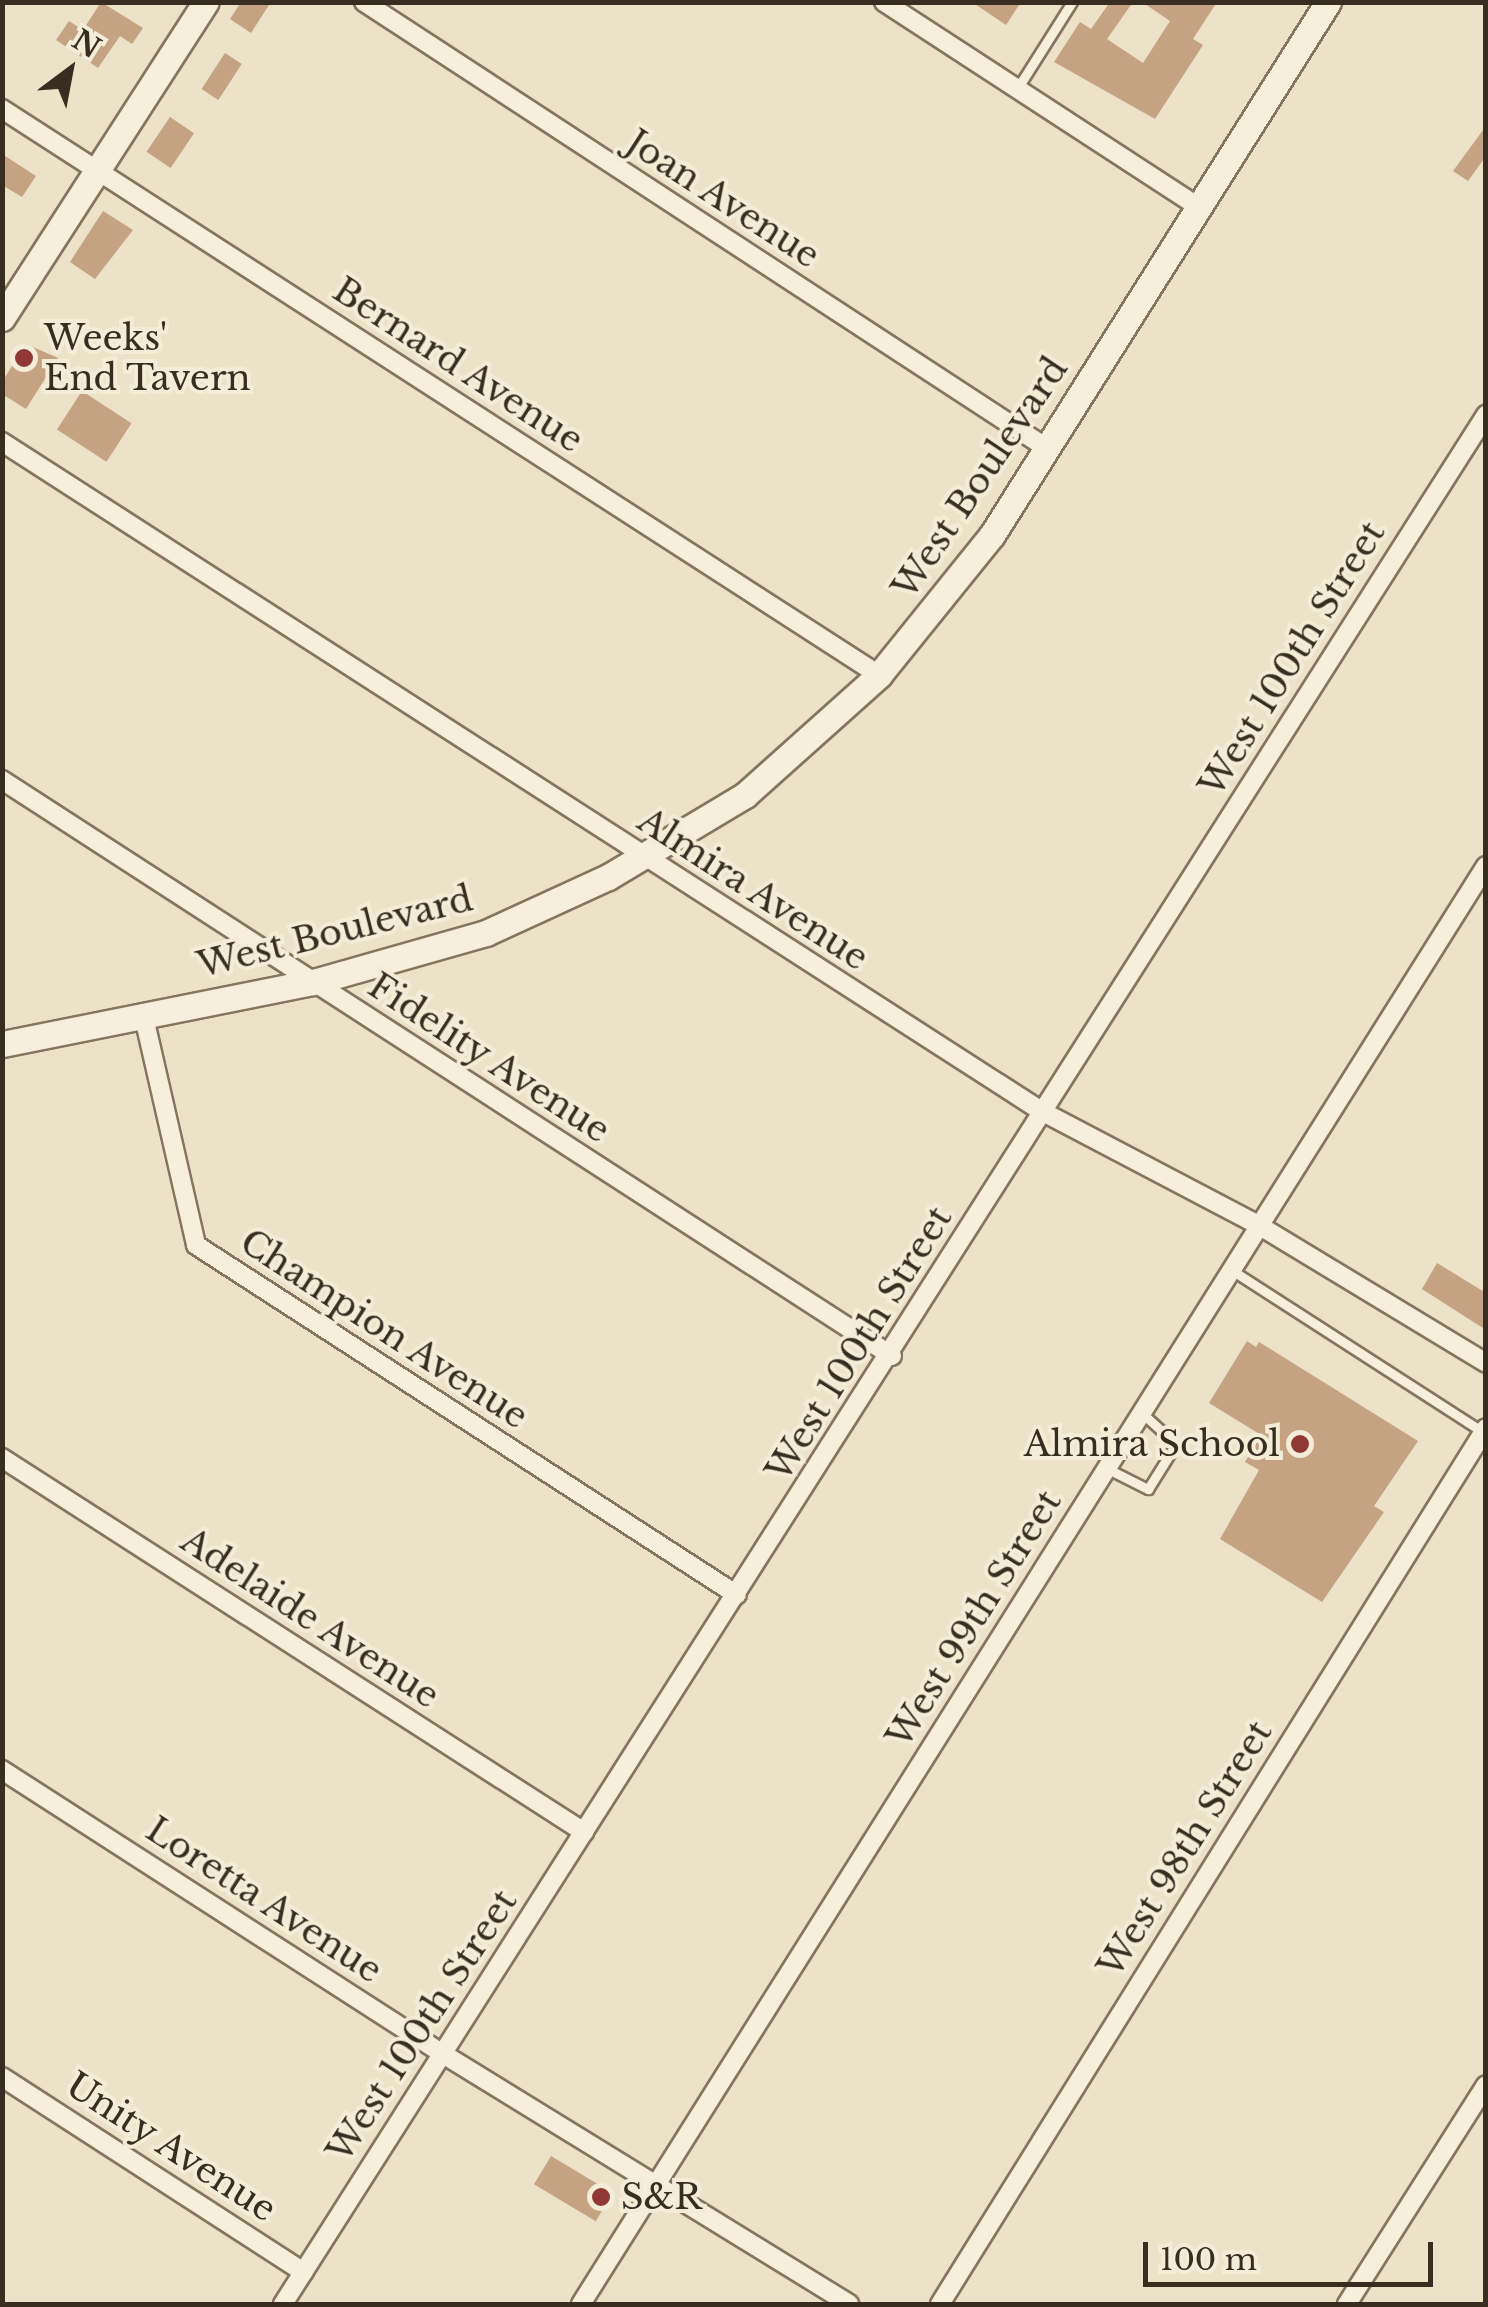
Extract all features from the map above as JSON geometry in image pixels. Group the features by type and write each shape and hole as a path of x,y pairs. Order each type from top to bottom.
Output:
{"street":[{"path":"2,318 206,2"},
{"name":"Joan Avenue","path":"364,2 1048,449"},
{"path":"884,2 1199,207"},
{"name":"West Boulevard","path":"2,1044 142,1013 313,982 486,932 643,857 745,795 879,675 992,535 1328,2"},
{"name":"Bernard Avenue","path":"2,109 879,675"},
{"name":"West 100th Street","path":"283,2304 892,1356 1486,415"},
{"name":"Almira Avenue","path":"2,442 1043,1112 1260,1226 1486,1363"},
{"name":"Fidelity Avenue","path":"2,780 892,1356"},
{"name":"West 99th Street","path":"581,2304 1486,866"},
{"name":"Champion Avenue","path":"142,1013 196,1245 736,1596"},
{"name":"West 98th Street","path":"940,2304 1484,1430"},
{"name":"Adelaide Avenue","path":"2,1458 584,1832"},
{"name":"Loretta Avenue","path":"2,1770 443,2054 849,2304"},
{"name":"Unity Avenue","path":"2,2077 304,2272"},
{"path":"1348,2304 1486,2086"}],"lane":[{"path":"1017,89 1072,2"},
{"path":"1232,1270 1484,1430"},
{"path":"1108,1469 1148,1489 1176,1444 1142,1414"}],"building":[{"path":"101,2 143,28 132,44 120,36 98,68 56,40 69,21 83,30"},
{"path":"241,2 271,2 251,33 230,19"},
{"path":"972,2 1021,2 1006,25"},
{"path":"1110,2 1133,2 1107,39 1143,63 1170,21 1142,2 1217,2 1193,39 1203,45 1155,119 1054,62 1080,22 1091,29"},
{"path":"225,53 242,64 218,100 202,89"},
{"path":"170,117 194,133 171,168 147,152"},
{"path":"1486,126 1486,156 1468,181 1453,171"},
{"path":"2,154 36,176 22,197 2,185"},
{"path":"103,211 133,230 95,279 70,262"},
{"path":"26,344 58,358 26,409 2,394 2,382"},
{"path":"82,391 131,423 106,462 57,430"},
{"path":"1437,1263 1486,1293 1486,1330 1422,1289"},
{"path":"1247,1341 1256,1347 1259,1342 1418,1441 1374,1506 1384,1512 1322,1602 1220,1539 1259,1470 1245,1462 1261,1435 1209,1403"},
{"path":"551,2156 613,2193 596,2221 534,2184"}],"place":[{"name":"Weeks' End Tavern","path":"24,358"},
{"name":"Almira School","path":"1300,1444"},
{"name":"S&R","path":"601,2197"}]}
